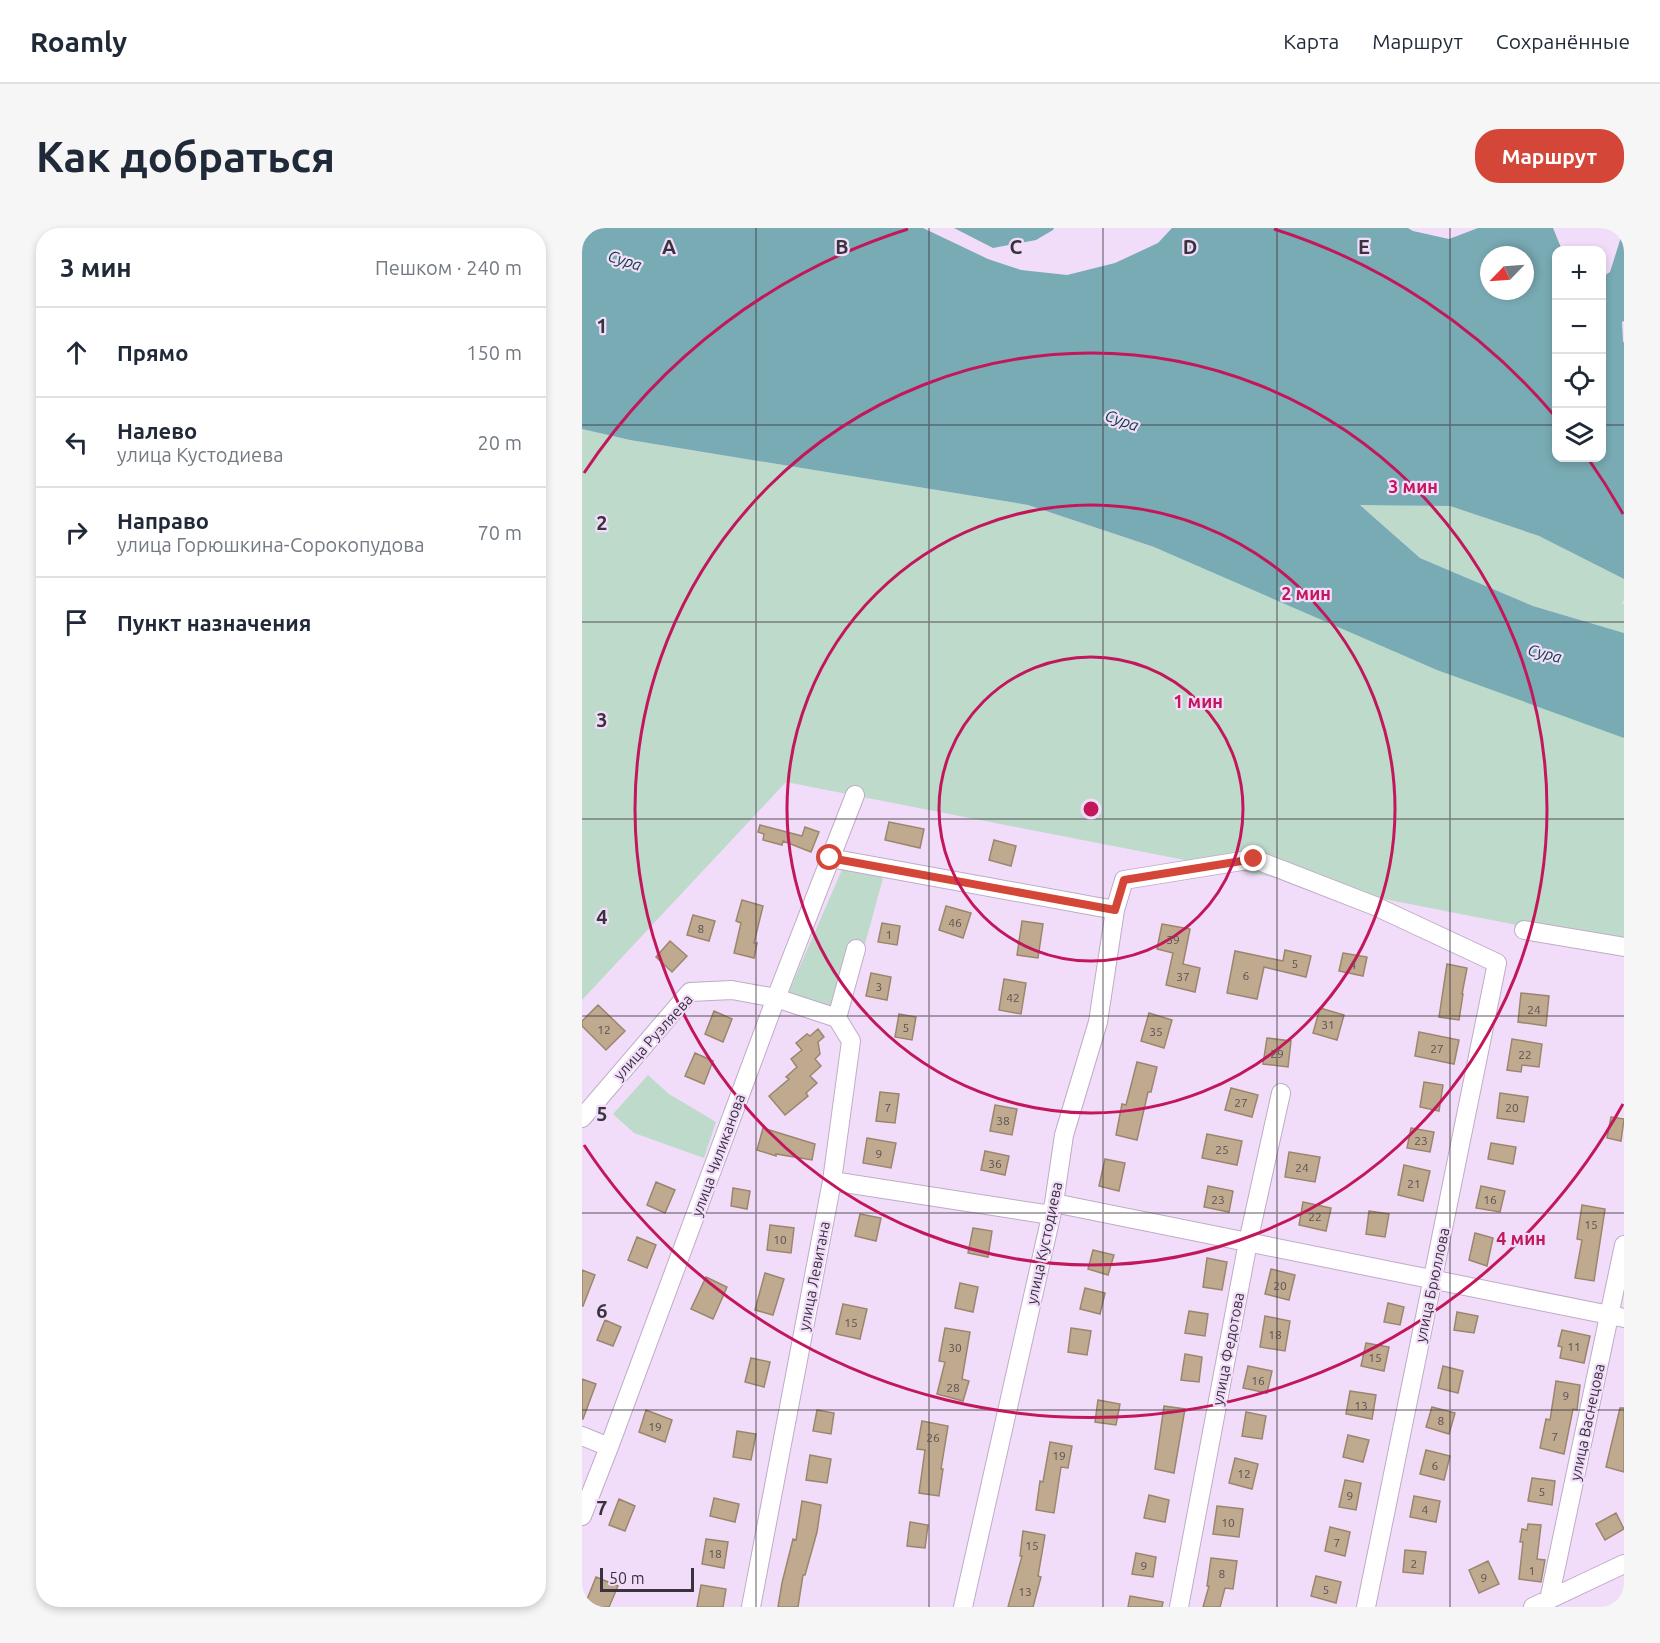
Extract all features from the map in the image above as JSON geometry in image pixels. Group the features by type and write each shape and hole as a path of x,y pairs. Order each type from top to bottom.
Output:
{"street":[{"name":"улица Чиликанова","path":"582,1516 776,998 855,795"},
{"path":"830,858 1115,910"},
{"name":"улица Кустодиева","path":"963,1607 1052,1209 1064,1135 1098,1022 1115,910 1124,880 1254,859 1375,906 1497,963"},
{"path":"1524,930 1624,947"},
{"path":"837,1018 856,949"},
{"name":"улица Брюллова","path":"1366,1607 1497,963"},
{"name":"улица Рузляева","path":"582,1118 690,992 732,990 776,998 837,1018"},
{"name":"улица Левитана","path":"751,1607 832,1181 851,1041 837,1018"},
{"name":"улица Федотова","path":"1179,1607 1248,1242 1281,1093"},
{"path":"832,1181 1052,1209 1248,1242 1617,1316"},
{"name":"улица Васнецова","path":"1541,1603 1617,1316 1624,1245"},
{"path":"582,1436 609,1447"},
{"path":"1541,1603 1624,1564"}],"shaded area":[{"path":"582,429 630,440 1028,505 1154,547 1624,737 1624,946 786,782 582,1000"},
{"path":"1359,504 1450,506 1539,536 1624,579 1622,603 1624,604 1624,633 1533,606 1420,558"},
{"path":"844,865 883,878 865,944 851,942 831,1010 787,996"},
{"path":"648,1075 669,1094 716,1122 704,1158 634,1133 613,1114"}],"water":[{"name":"Сура","path":"582,228 923,228 988,259 1021,270 1067,275 1115,263 1158,243 1172,228 1408,228 1449,239 1478,228 1553,228 1560,246 1552,246 1552,462 1606,462 1606,274 1610,272 1624,233 1624,321 1622,322 1624,343 1624,579 1539,536 1450,506 1360,505 1420,558 1533,606 1624,633 1624,738 1437,670 1154,547 1028,505 630,440 582,429"},
{"path":"954,228 1054,228 1036,240 993,248"}],"building":[{"path":"889,822 924,829 920,848 885,840"},
{"path":"760,825 802,836 805,827 819,832 811,852 783,841 782,845 763,840 764,834 758,832"},
{"path":"994,840 1016,846 1011,866 989,860"},
{"path":"742,900 763,906 754,943 757,943 754,958 734,953 741,923 736,921"},
{"path":"946,906 971,913 963,938 939,930"},
{"path":"693,915 715,921 709,941 687,935"},
{"path":"1022,921 1043,924 1038,958 1017,955"},
{"path":"882,923 900,926 897,945 878,942"},
{"path":"1162,924 1190,929 1183,964 1200,968 1195,992 1166,985 1173,953 1157,949"},
{"path":"670,941 687,956 672,972 656,957"},
{"path":"1285,950 1311,956 1306,977 1264,967 1257,999 1227,993 1235,951 1283,961"},
{"path":"1343,953 1367,957 1363,976 1339,971"},
{"path":"1447,964 1467,968 1459,1020 1439,1017"},
{"path":"871,973 891,977 887,1000 866,996"},
{"path":"1004,979 1026,983 1021,1014 999,1010"},
{"path":"1521,993 1549,996 1546,1026 1518,1022"},
{"path":"598,1005 625,1031 606,1050 582,1026 582,1021"},
{"path":"1320,1008 1344,1015 1337,1040 1313,1033"},
{"path":"714,1011 732,1019 723,1042 705,1034"},
{"path":"1149,1013 1172,1020 1164,1048 1141,1041"},
{"path":"899,1014 916,1017 912,1040 895,1037"},
{"path":"818,1029 824,1037 818,1042 820,1054 815,1059 821,1066 810,1076 817,1083 806,1093 808,1096 785,1115 769,1096 789,1079 786,1077 797,1067 791,1059 802,1050 796,1043"},
{"path":"1419,1032 1459,1040 1454,1064 1415,1056"},
{"path":"1267,1038 1291,1041 1288,1067 1263,1064"},
{"path":"1512,1039 1542,1044 1539,1067 1522,1065 1521,1072 1507,1070"},
{"path":"695,1053 713,1061 704,1084 685,1076"},
{"path":"1137,1062 1157,1067 1151,1092 1148,1092 1137,1140 1116,1135 1122,1104 1126,1105"},
{"path":"1424,1082 1443,1085 1439,1111 1420,1107"},
{"path":"1231,1088 1258,1095 1252,1117 1225,1110"},
{"path":"880,1092 899,1094 895,1123 876,1121"},
{"path":"1500,1093 1528,1097 1524,1122 1497,1118"},
{"path":"995,1105 1017,1109 1012,1135 990,1131"},
{"path":"1611,1117 1624,1119 1621,1141 1607,1138"},
{"path":"763,1128 815,1144 812,1160 776,1154 776,1156 757,1150"},
{"path":"1411,1128 1434,1132 1430,1152 1407,1148"},
{"path":"1207,1134 1242,1141 1237,1165 1202,1158"},
{"path":"867,1138 896,1143 891,1168 863,1163"},
{"path":"1491,1143 1516,1147 1513,1164 1488,1159"},
{"path":"985,1151 1009,1156 1005,1175 981,1170"},
{"path":"1289,1152 1320,1157 1315,1182 1285,1177"},
{"path":"1105,1159 1125,1163 1119,1191 1099,1186"},
{"path":"1404,1165 1430,1171 1423,1201 1398,1195"},
{"path":"656,1182 675,1190 665,1213 647,1205"},
{"path":"1208,1186 1233,1191 1229,1212 1204,1207"},
{"path":"1481,1186 1505,1191 1500,1212 1476,1208"},
{"path":"733,1188 750,1191 747,1209 731,1206"},
{"path":"1303,1202 1331,1208 1326,1231 1299,1225"},
{"path":"1582,1205 1605,1209 1594,1281 1575,1278 1582,1240 1577,1239"},
{"path":"1369,1211 1389,1214 1385,1237 1366,1234"},
{"path":"860,1214 881,1218 876,1241 855,1236"},
{"path":"770,1225 794,1228 791,1253 767,1250"},
{"path":"973,1228 992,1231 988,1257 968,1253"},
{"path":"1475,1233 1493,1238 1487,1266 1469,1260"},
{"path":"637,1237 656,1245 647,1268 628,1260"},
{"path":"1093,1250 1114,1255 1108,1275 1088,1269"},
{"path":"1207,1258 1227,1262 1222,1290 1203,1287"},
{"path":"1271,1269 1295,1275 1289,1300 1265,1294"},
{"path":"582,1270 595,1275 583,1306 582,1306"},
{"path":"765,1273 784,1279 773,1315 755,1310"},
{"path":"706,1277 727,1287 713,1319 691,1309"},
{"path":"960,1283 978,1287 973,1312 955,1308"},
{"path":"1085,1288 1105,1293 1100,1314 1080,1309"},
{"path":"1388,1303 1404,1307 1400,1325 1384,1322"},
{"path":"843,1304 867,1309 860,1339 836,1334"},
{"path":"1189,1311 1208,1314 1205,1336 1185,1333"},
{"path":"1457,1312 1478,1316 1474,1333 1454,1330"},
{"path":"1265,1316 1290,1321 1285,1351 1260,1347"},
{"path":"605,1320 621,1327 613,1346 597,1340"},
{"path":"945,1328 970,1332 962,1379 969,1381 963,1401 937,1394 945,1362 939,1361"},
{"path":"1071,1328 1091,1331 1087,1355 1068,1352"},
{"path":"1562,1330 1590,1336 1584,1363 1560,1358 1562,1347 1558,1346"},
{"path":"1366,1343 1389,1347 1384,1371 1361,1366"},
{"path":"1185,1354 1202,1357 1199,1382 1181,1380"},
{"path":"751,1358 770,1362 764,1387 745,1382"},
{"path":"1248,1366 1272,1371 1267,1393 1243,1388"},
{"path":"1443,1366 1463,1371 1458,1393 1438,1388"},
{"path":"582,1379 596,1384 583,1419 582,1419"},
{"path":"1556,1381 1580,1385 1577,1410 1573,1409 1564,1454 1540,1448 1546,1419 1550,1420"},
{"path":"1350,1391 1376,1395 1372,1419 1346,1414"},
{"path":"1098,1400 1120,1404 1116,1425 1095,1422"},
{"path":"1164,1406 1185,1409 1174,1473 1155,1469"},
{"path":"1432,1407 1455,1413 1449,1434 1426,1427"},
{"path":"1620,1408 1624,1408 1624,1472 1606,1467"},
{"path":"646,1410 672,1420 665,1442 639,1432"},
{"path":"817,1410 834,1413 831,1434 813,1431"},
{"path":"1246,1412 1266,1416 1262,1439 1242,1436"},
{"path":"922,1421 948,1426 939,1496 919,1493 925,1450 917,1449"},
{"path":"737,1431 756,1434 751,1460 733,1457"},
{"path":"1348,1435 1369,1440 1363,1462 1343,1457"},
{"path":"1050,1442 1072,1446 1068,1468 1061,1467 1054,1513 1036,1510 1040,1481 1043,1482"},
{"path":"1426,1450 1450,1456 1444,1480 1420,1474"},
{"path":"810,1455 831,1459 827,1483 806,1480"},
{"path":"1235,1458 1258,1464 1252,1489 1229,1483"},
{"path":"1532,1478 1555,1481 1552,1505 1528,1501"},
{"path":"1345,1480 1361,1483 1356,1510 1339,1507"},
{"path":"1149,1495 1169,1500 1165,1522 1144,1518"},
{"path":"1414,1496 1440,1501 1436,1522 1410,1517"},
{"path":"714,1498 739,1504 735,1522 710,1516"},
{"path":"619,1499 635,1506 625,1531 609,1525"},
{"path":"802,1501 821,1505 817,1532 805,1575 803,1575 798,1607 778,1607 793,1539 796,1540"},
{"path":"1217,1506 1243,1509 1239,1537 1213,1534"},
{"path":"1616,1513 1624,1529 1605,1540 1596,1524"},
{"path":"910,1522 928,1525 925,1548 907,1546"},
{"path":"1528,1524 1541,1525 1537,1559 1545,1560 1541,1582 1519,1579 1522,1529 1527,1530"},
{"path":"1330,1527 1350,1532 1345,1556 1325,1551"},
{"path":"1023,1531 1045,1535 1038,1576 1041,1577 1033,1607 1008,1607 1022,1556 1020,1556"},
{"path":"706,1539 728,1542 724,1568 702,1564"},
{"path":"1405,1550 1426,1552 1423,1574 1403,1572"},
{"path":"1136,1553 1156,1557 1153,1577 1132,1574"},
{"path":"1211,1558 1237,1561 1233,1589 1225,1588 1220,1607 1203,1607 1209,1586 1207,1586"},
{"path":"1488,1561 1499,1584 1479,1593 1469,1570"},
{"path":"1316,1576 1341,1582 1336,1603 1311,1596"},
{"path":"596,1577 618,1586 609,1607 584,1607"},
{"path":"701,1585 726,1589 723,1607 697,1607"},
{"path":"1130,1596 1163,1602 1162,1607 1128,1607"}],"route":[{"path":"830,858 1115,910 1124,880 1254,859"}]}
